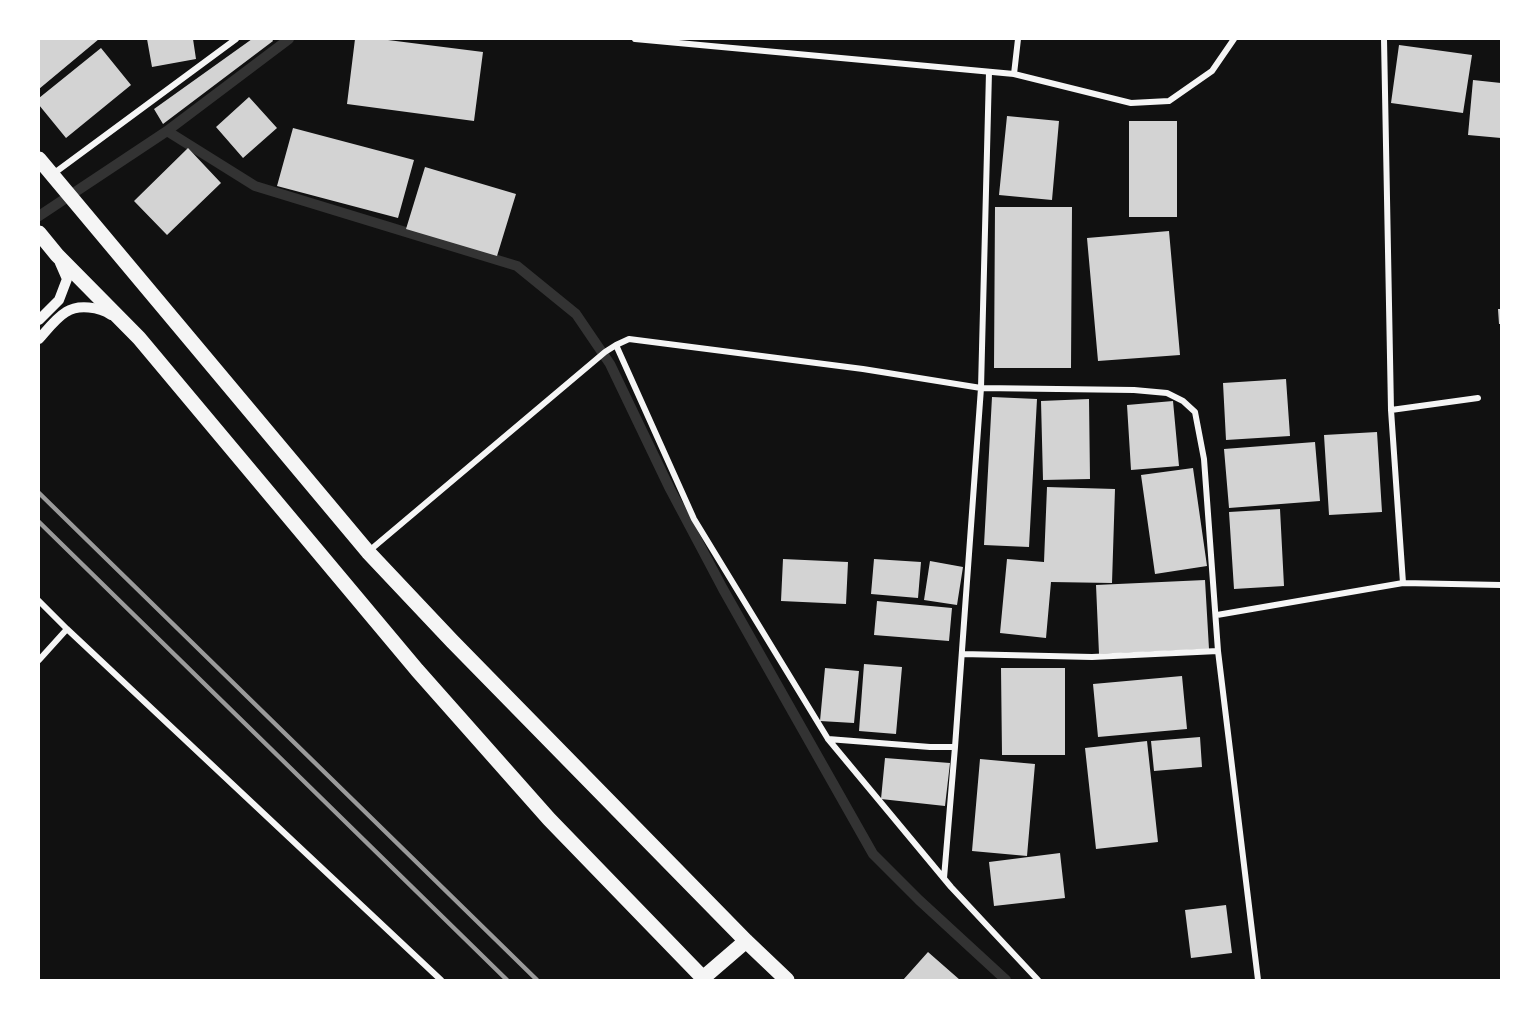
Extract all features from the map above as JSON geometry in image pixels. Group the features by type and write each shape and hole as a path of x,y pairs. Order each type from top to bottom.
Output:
{"main road":[{"path":"39,159 368,552 452,641 787,980"},
{"path":"39,233 57,255 139,338 432,687 549,819 704,979 746,940"}],"street":[{"path":"57,179 236,39"},
{"path":"635,39 1014,74 1131,103 1169,101 1212,71 1234,39"},
{"path":"1014,74 1018,39"},
{"path":"1384,39 1390,410 1403,583"},
{"path":"944,878 981,388 989,72"},
{"path":"39,320 59,300 67,279 57,255"},
{"path":"39,339 67,311 87,306 106,311 139,338"},
{"path":"368,552 606,351 629,339 863,369 981,388 1134,390 1167,393 1183,401 1195,412 1204,459 1218,651 1258,980"},
{"path":"616,345 694,519 828,739 951,887 1038,980"},
{"path":"1390,410 1478,398"},
{"path":"1217,615 1403,583 1501,585"},
{"path":"39,601 441,980"},
{"path":"39,660 67,629"},
{"path":"962,654 1092,657 1218,651"},
{"path":"828,739 955,747"}],"building":[{"path":"39,39 99,39 39,89"},
{"path":"147,39 193,39 196,59 152,67"},
{"path":"252,39 272,39 273,41 163,124 154,109"},
{"path":"355,39 380,39 483,52 474,121 347,104"},
{"path":"1399,45 1472,55 1463,113 1391,103"},
{"path":"101,48 131,85 66,138 39,105 39,98"},
{"path":"1473,80 1501,83 1501,138 1468,135"},
{"path":"249,97 277,128 243,158 216,127"},
{"path":"1007,116 1059,121 1052,200 999,195"},
{"path":"1129,121 1177,121 1177,217 1129,217"},
{"path":"293,128 414,160 398,218 277,186"},
{"path":"188,148 221,183 167,235 134,201"},
{"path":"425,167 516,194 497,256 406,229"},
{"path":"995,207 1072,207 1071,368 994,368"},
{"path":"1169,231 1180,355 1098,361 1087,238"},
{"path":"1498,309 1501,309 1501,324 1499,324"},
{"path":"1286,379 1290,436 1226,440 1223,383"},
{"path":"992,397 1037,399 1029,547 984,545"},
{"path":"1089,399 1090,479 1043,480 1041,401"},
{"path":"1173,401 1179,466 1131,470 1127,405"},
{"path":"1377,432 1382,512 1329,515 1324,435"},
{"path":"1315,442 1320,501 1229,508 1224,449"},
{"path":"1193,468 1207,566 1155,574 1141,475"},
{"path":"1047,487 1115,489 1112,583 1051,582 1046,638 1000,633 1007,559 1044,562"},
{"path":"1280,509 1284,586 1234,589 1229,512"},
{"path":"783,559 848,562 846,604 781,601"},
{"path":"874,559 921,562 918,598 871,594"},
{"path":"930,561 963,567 957,605 924,600"},
{"path":"1205,580 1209,649 1099,654 1096,585"},
{"path":"877,601 952,608 949,641 874,635"},
{"path":"864,664 902,667 896,734 859,731"},
{"path":"825,668 859,671 854,723 820,721"},
{"path":"1001,668 1065,668 1065,755 1002,755"},
{"path":"1182,676 1187,729 1098,737 1093,684"},
{"path":"1200,737 1202,767 1154,771 1151,741"},
{"path":"1147,741 1158,842 1096,849 1085,748"},
{"path":"885,758 950,763 945,806 881,799"},
{"path":"980,759 1035,764 1027,856 972,851"},
{"path":"1060,853 1065,898 994,906 989,862"},
{"path":"1226,905 1232,953 1191,958 1185,910"},
{"path":"928,952 960,980 903,980"}],"waterway":[{"path":"39,216 167,131 289,39"},
{"path":"167,131 255,186 517,266 576,314 610,364 670,489 723,589 873,854 1006,980"}],"railway":[{"path":"39,493 537,980"},
{"path":"39,522 507,980"}]}
